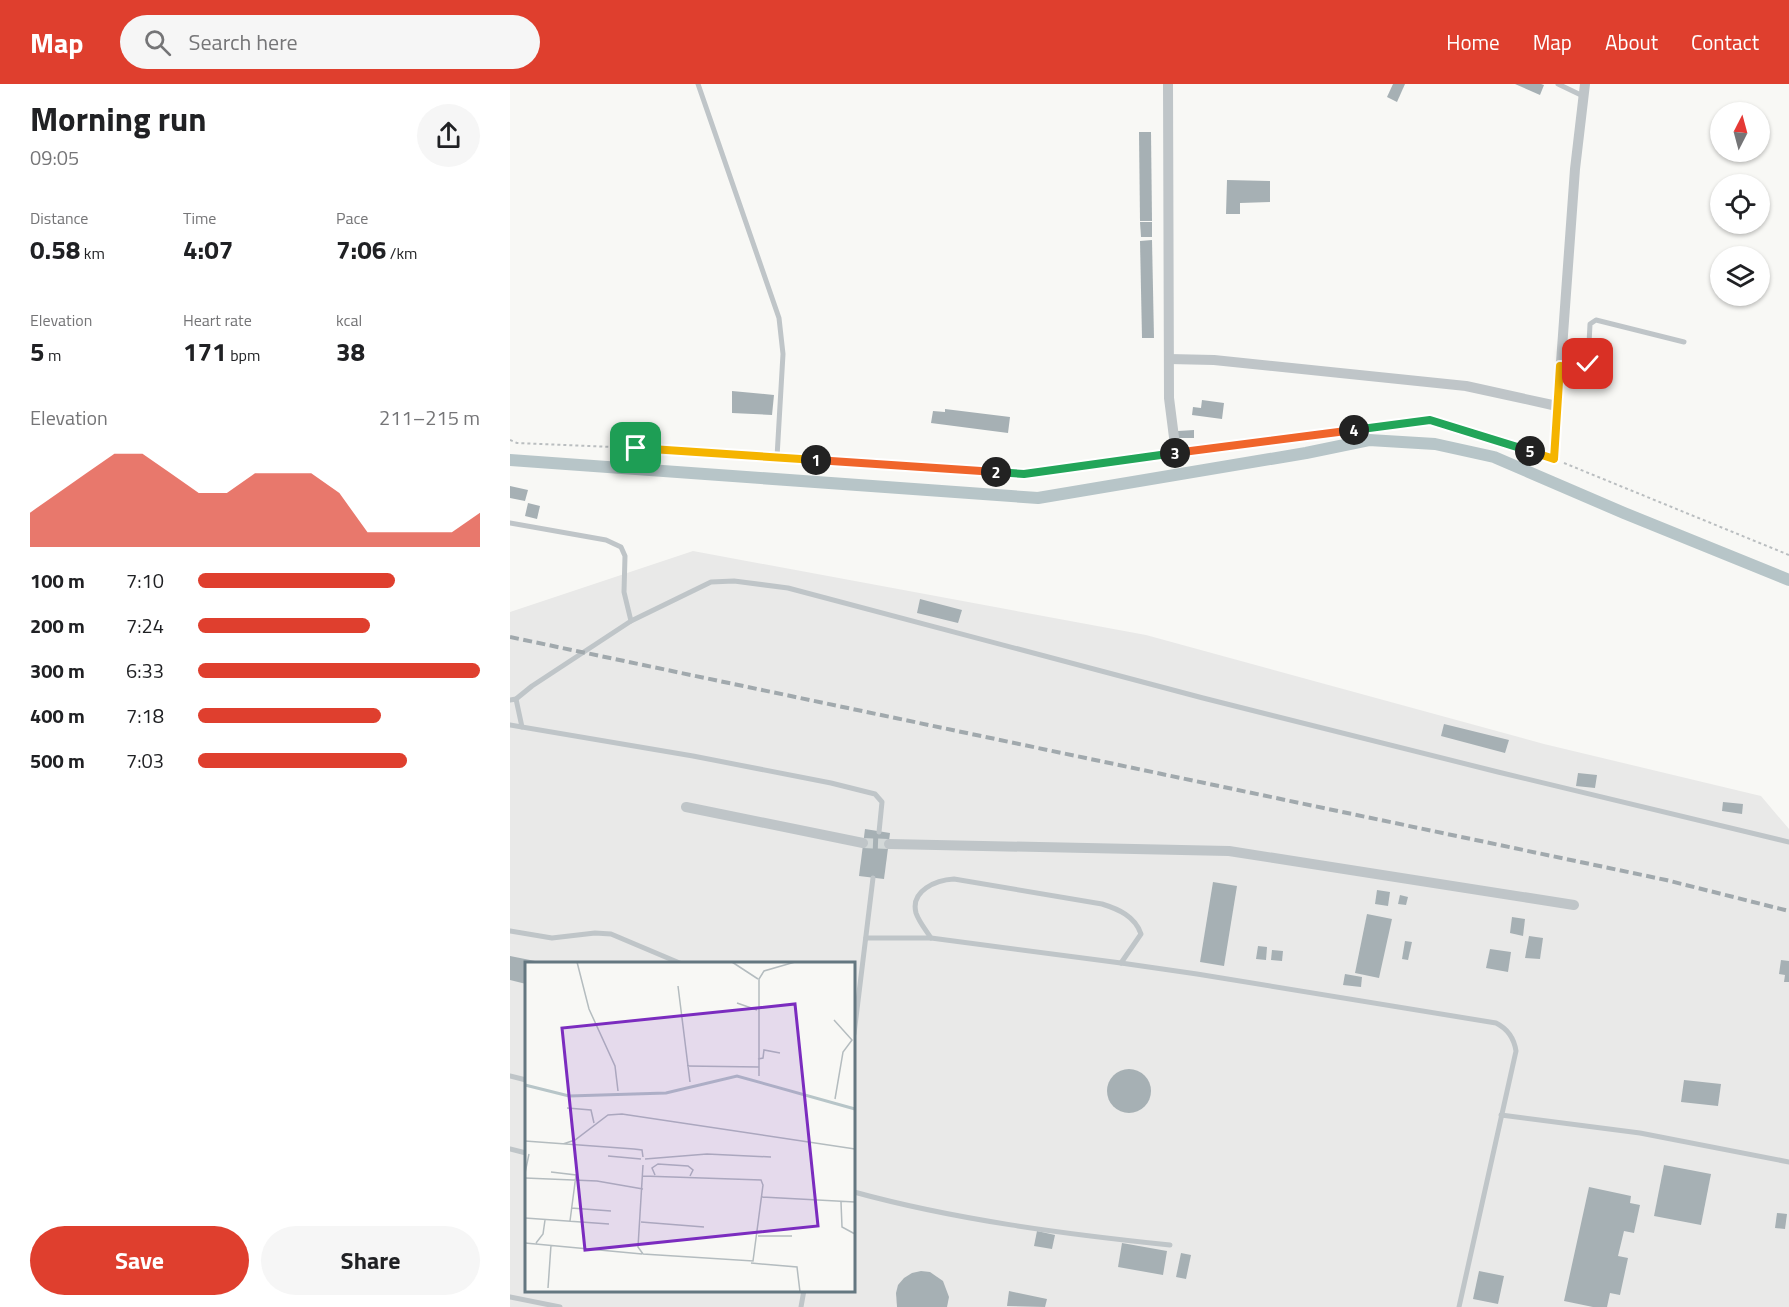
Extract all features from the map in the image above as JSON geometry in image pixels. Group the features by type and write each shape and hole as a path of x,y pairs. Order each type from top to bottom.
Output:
{"street":[{"path":"1168,84 1168,359 1169,398 1176,453"},
{"path":"1554,459 1575,169 1585,84"},
{"path":"1168,359 1214,360 1466,386 1557,406"},
{"path":"686,807 863,843"},
{"path":"889,844 1229,851 1574,905"}],"lane":[{"path":"698,84 779,318 783,354 777,457"},
{"path":"1558,84 1583,96"},
{"path":"1560,366 1582,368 1588,364 1590,324 1596,320 1684,342"},
{"path":"510,523 606,540 621,547 625,556 624,592 631,621"},
{"path":"522,727 513,700 532,686 631,621 711,582 734,581 788,588 1237,706 1789,842"},
{"path":"510,725 693,756 875,794 882,802 879,832"},
{"path":"855,1019 873,878"},
{"path":"931,938 919,920 915,909 918,899 932,884 954,879 1115,908 1137,924 1141,934 1121,963"},
{"path":"510,931 552,938 595,933 611,934 680,962"},
{"path":"866,938 931,938 1121,963 1496,1023 1503,1027 1514,1041 1516,1051 1459,1307"},
{"path":"510,1076 525,1080"},
{"path":"1501,1115 1640,1133 1789,1162"},
{"path":"510,1149 525,1153"},
{"path":"855,1192 899,1204 1046,1229 1170,1245"},
{"path":"801,1307 804,1292"},
{"path":"510,1297 560,1307"}],"path":[{"path":"510,440 517,443 636,448 1024,474 1430,420 1554,459 1789,555"}],"shaded area":[{"path":"693,551 1146,635 1544,744 1761,796 1789,829 1789,1307 510,1307 510,612"}],"building":[{"path":"1393,84 1405,84 1397,102 1387,97"},
{"path":"1515,84 1541,84 1544,85 1540,95"},
{"path":"1139,132 1151,132 1152,221 1140,221"},
{"path":"1227,180 1270,181 1270,202 1240,203 1240,214 1226,214"},
{"path":"1140,222 1152,222 1152,237 1141,237"},
{"path":"1152,240 1154,338 1142,338 1140,241"},
{"path":"732,391 774,395 772,415 732,413"},
{"path":"1202,400 1224,403 1222,419 1192,415 1193,407 1201,408"},
{"path":"945,409 1010,417 1008,433 931,423 933,411 945,412"},
{"path":"1194,430 1194,438 1178,438 1178,431"},
{"path":"510,486 528,490 525,501 510,498"},
{"path":"528,503 540,506 537,519 525,516"},
{"path":"920,599 962,610 958,623 917,613"},
{"path":"1444,724 1509,740 1505,753 1441,736"},
{"path":"1578,773 1597,775 1595,788 1576,786"},
{"path":"1723,802 1743,804 1742,814 1722,811"},
{"path":"865,829 890,833 884,879 859,876"},
{"path":"1213,882 1237,886 1224,966 1200,962"},
{"path":"1377,890 1390,892 1388,906 1375,904"},
{"path":"1400,895 1408,897 1406,905 1398,904"},
{"path":"1367,914 1392,919 1379,978 1355,973"},
{"path":"1512,917 1525,919 1523,936 1510,933"},
{"path":"1529,936 1543,938 1540,959 1525,958"},
{"path":"1405,941 1412,942 1408,960 1402,959"},
{"path":"1258,946 1267,947 1266,960 1256,959"},
{"path":"1490,949 1511,952 1508,972 1486,968"},
{"path":"1272,950 1283,951 1282,961 1271,960"},
{"path":"510,956 540,962 525,962 525,984 510,980"},
{"path":"1781,960 1789,961 1789,982 1784,982 1785,975 1779,974"},
{"path":"1345,974 1362,977 1361,987 1343,985"},
{"path":"1129,1069 1145,1075 1151,1091 1145,1107 1129,1113 1113,1107 1107,1091 1113,1075"},
{"path":"1684,1080 1721,1084 1718,1106 1681,1102"},
{"path":"1664,1165 1711,1174 1701,1225 1654,1216"},
{"path":"1589,1187 1631,1196 1630,1203 1640,1205 1634,1233 1624,1231 1618,1256 1628,1258 1620,1295 1610,1293 1607,1307 1593,1307 1564,1301"},
{"path":"1777,1213 1787,1214 1785,1229 1775,1228"},
{"path":"1037,1231 1055,1235 1052,1249 1034,1246"},
{"path":"1122,1243 1167,1251 1163,1275 1118,1267"},
{"path":"1181,1253 1191,1255 1186,1279 1176,1277"},
{"path":"1479,1271 1504,1276 1498,1304 1473,1299"},
{"path":"930,1272 943,1281 949,1297 947,1307 897,1307 898,1285 912,1273"},
{"path":"1009,1291 1047,1299 1045,1307 1007,1306"}],"waterway":[{"path":"510,460 1038,498 1306,453 1369,440 1435,444 1494,457 1789,580"}],"tunnel":[{"path":"863,843 889,844"}],"railway":[{"path":"510,637 1666,880 1789,911"}],"route":[{"path":"636,448 1024,474 1430,420 1554,459 1560,366 1582,368 1588,364"}]}
